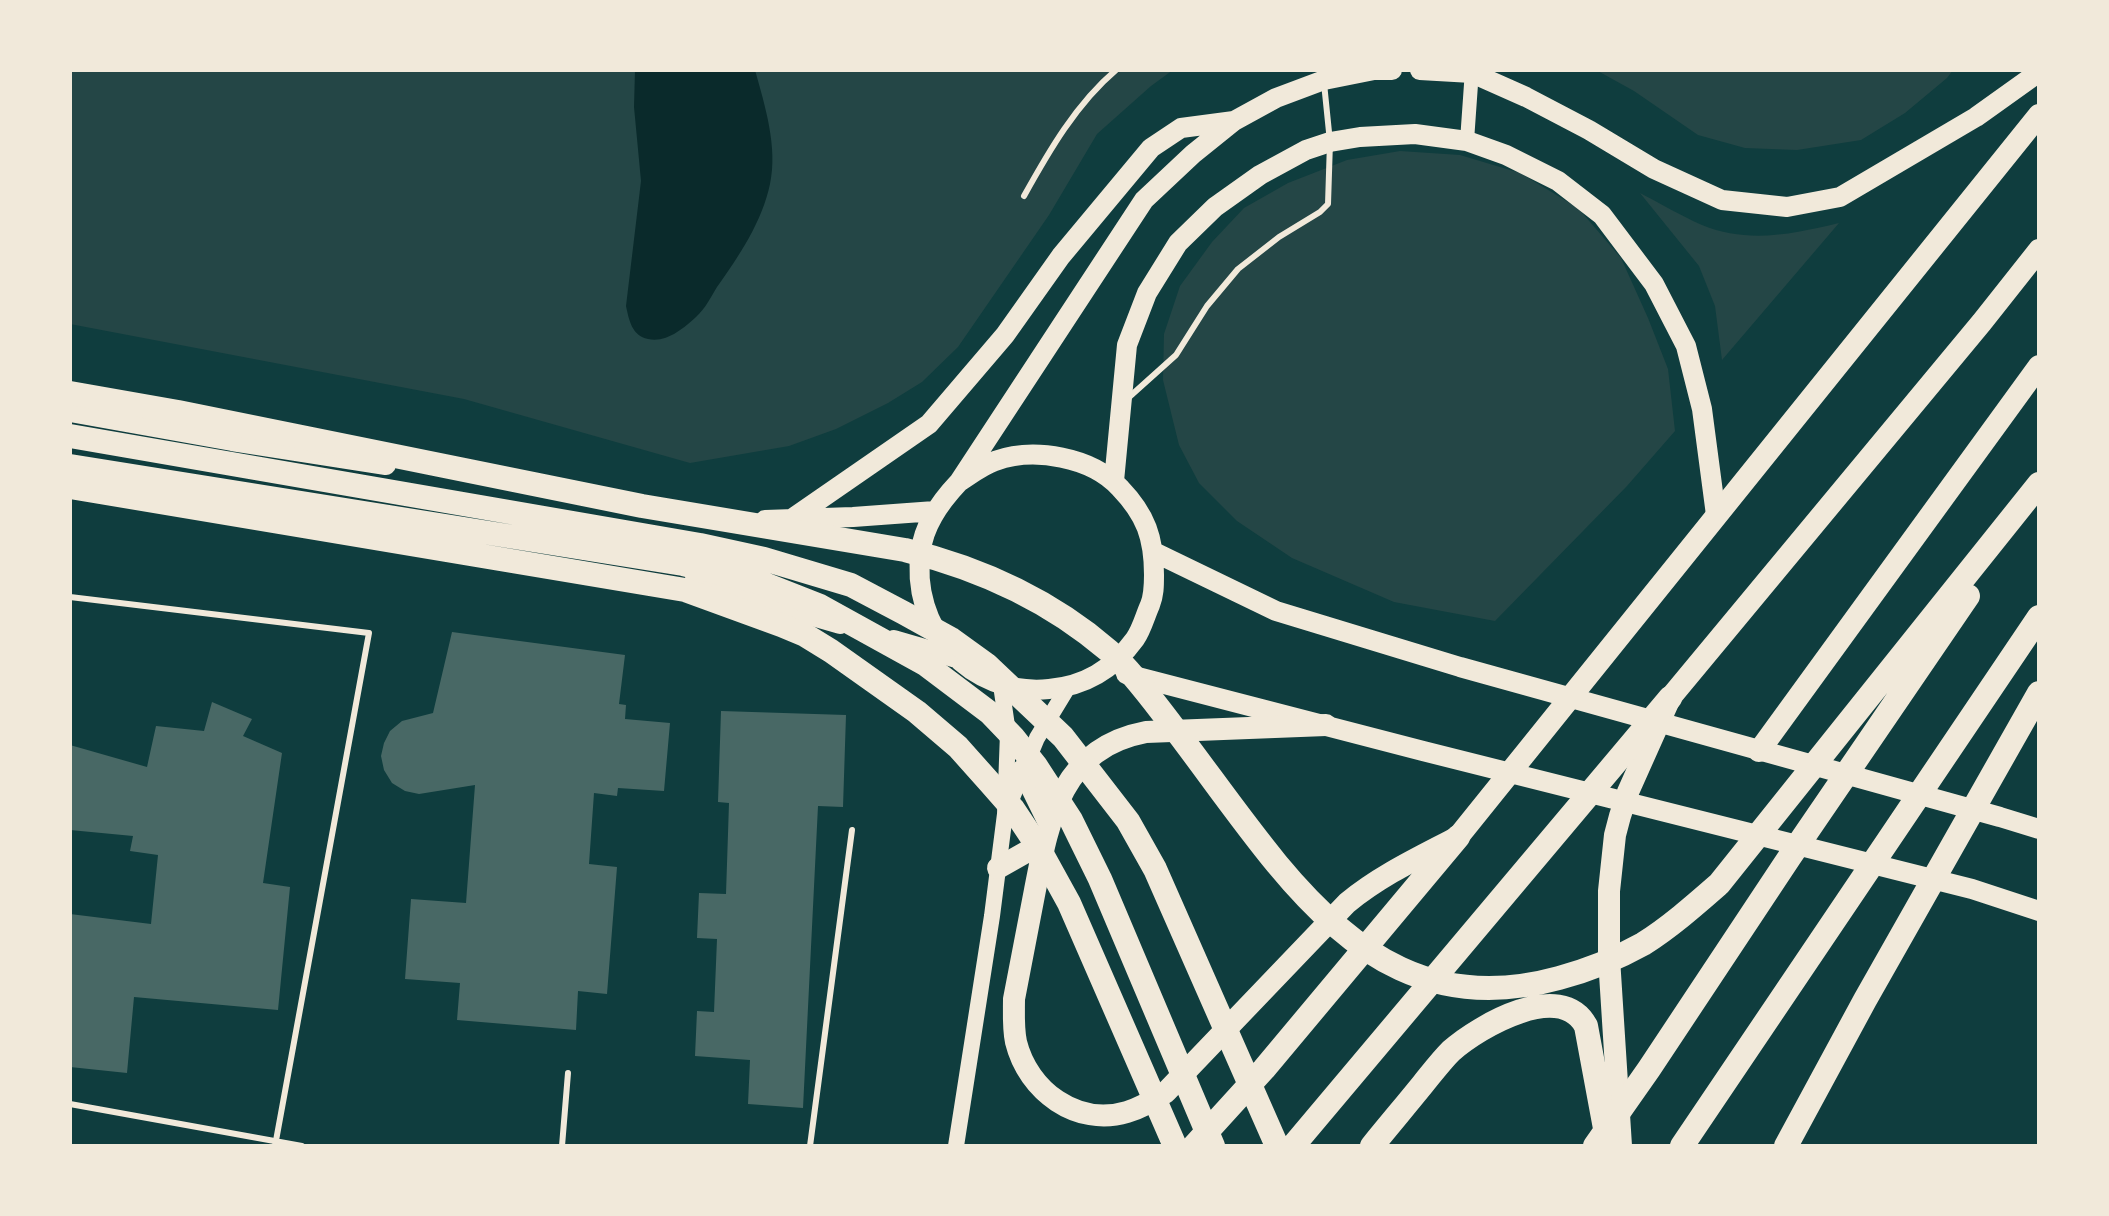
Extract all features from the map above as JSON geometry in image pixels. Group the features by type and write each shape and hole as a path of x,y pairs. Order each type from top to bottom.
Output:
{"highway":[{"path":"1194,1146 1264,1069 1458,837 2039,115"},
{"path":"1293,1146 1670,698 2039,250"},
{"path":"1759,751 2039,366"},
{"path":"70,393 642,506 905,550 988,578 1039,602 1111,652 1156,705 1277,863 1316,908 1337,926 1375,955 1414,974 1459,987 1482,989 1529,986 1595,967 1645,942 1719,884 2039,484"},
{"path":"70,436 700,545 764,559 851,585 951,639 987,665 1063,737 1128,821 1155,869 1277,1146"},
{"path":"70,466 683,564 759,582 820,606 925,664 990,713 1013,737 1071,820 1100,879 1213,1146"},
{"path":"70,485 685,590 805,635 917,712 958,747 1021,821 1069,903 1175,1146"},
{"path":"1595,1146 2039,492"},
{"path":"1682,1146 2039,617"},
{"path":"1786,1146 2039,693"},
{"path":"1621,1146 1608,927 1615,835 1628,792 1670,698"},
{"path":"1326,725 1169,730 1129,735 1101,748 1075,770 1058,800 1047,833 1014,999 1016,1041 1022,1059 1042,1090 1076,1111 1103,1116 1129,1112 1166,1092 1347,903 1395,870 1458,837"},
{"path":"1023,770 1047,833"},
{"path":"998,868 1047,833"},
{"path":"1372,1146 1451,1051 1507,1016 1550,1005 1571,1010 1586,1026 1608,1146"}],"main road":[{"path":"959,482 995,461 1036,453 1077,461 1114,481 1133,501 1146,526 1154,552 1154,596 1137,637 1107,669 1068,687 1034,691 1001,685 977,674 956,658 932,626 919,588 921,549 935,511 959,482 1144,200 1234,121 1276,98 1324,80 1374,70 1392,70"},
{"path":"1420,70 1472,72 1589,130 1654,169 1722,200 1787,207 1840,197 1976,117 2039,72"},
{"path":"793,518 929,424 1005,335 1061,256 1151,148 1181,128 1234,121"},
{"path":"1114,481 1127,345 1147,293 1178,243 1215,207 1260,175 1306,150 1360,137 1415,134 1467,141 1506,155 1558,181 1602,215 1654,284 1686,346 1702,409 1716,515"},
{"path":"70,412 232,441 743,521 935,511"},
{"path":"70,485 691,582 956,658"},
{"path":"1154,552 1276,611 1460,667 2039,829"},
{"path":"767,603 859,668 941,732 1005,814"},
{"path":"1107,669 1972,889 2039,911"},
{"path":"956,1146 1005,814 1008,733 1001,685"},
{"path":"1005,814 1037,738 1068,687"}],"street":[{"path":"1467,141 1472,72"}],"lane":[{"path":"1024,196 1050,149 1098,85 1116,70"},
{"path":"1122,403 1176,355 1207,306 1238,269 1328,204 1330,142 1324,80"},
{"path":"70,597 369,633 276,1144"},
{"path":"810,1146 852,830"},
{"path":"562,1146 568,1073"},
{"path":"70,1104 276,1144 302,1146"}],"shaded area":[{"path":"70,70 1173,70 1097,134 1049,215 958,347 922,382 836,429 789,446 690,463 464,399 70,324"},
{"path":"635,70 755,70 771,141 770,184 756,225 741,251 699,314 674,334 655,340 638,335 630,322 626,306 641,181 634,107"},
{"path":"1596,70 1953,70 1905,113 1861,140 1797,150 1745,148 1698,135 1634,91"},
{"path":"1400,151 1460,155 1520,173 1578,208 1621,258 1668,369 1675,431 1627,486 1495,621 1394,602 1292,558 1237,521 1199,483 1179,445 1163,380 1164,334 1180,286 1212,242 1244,208 1288,183 1347,160"},
{"path":"1640,193 1702,225 1736,234 1770,235 1839,223 1722,360 1715,306 1699,266"}],"building":[{"path":"452,632 625,655 619,704 626,705 625,719 670,723 664,791 618,788 617,796 594,793 589,864 617,867 607,994 578,991 576,1030 457,1020 460,983 405,979 411,899 466,903 475,785 419,794 405,791 392,783 384,770 381,756 390,731 402,721 433,713"},
{"path":"212,702 252,719 243,736 282,753 263,883 290,887 278,1010 134,997 127,1073 70,1067 70,914 151,924 158,855 130,851 133,836 70,830 70,745 147,767 156,726 204,731"},
{"path":"721,711 846,715 843,807 818,806 803,1108 748,1104 750,1060 695,1056 697,1011 714,1012 717,939 697,938 699,893 726,894 729,803 718,802"}]}
